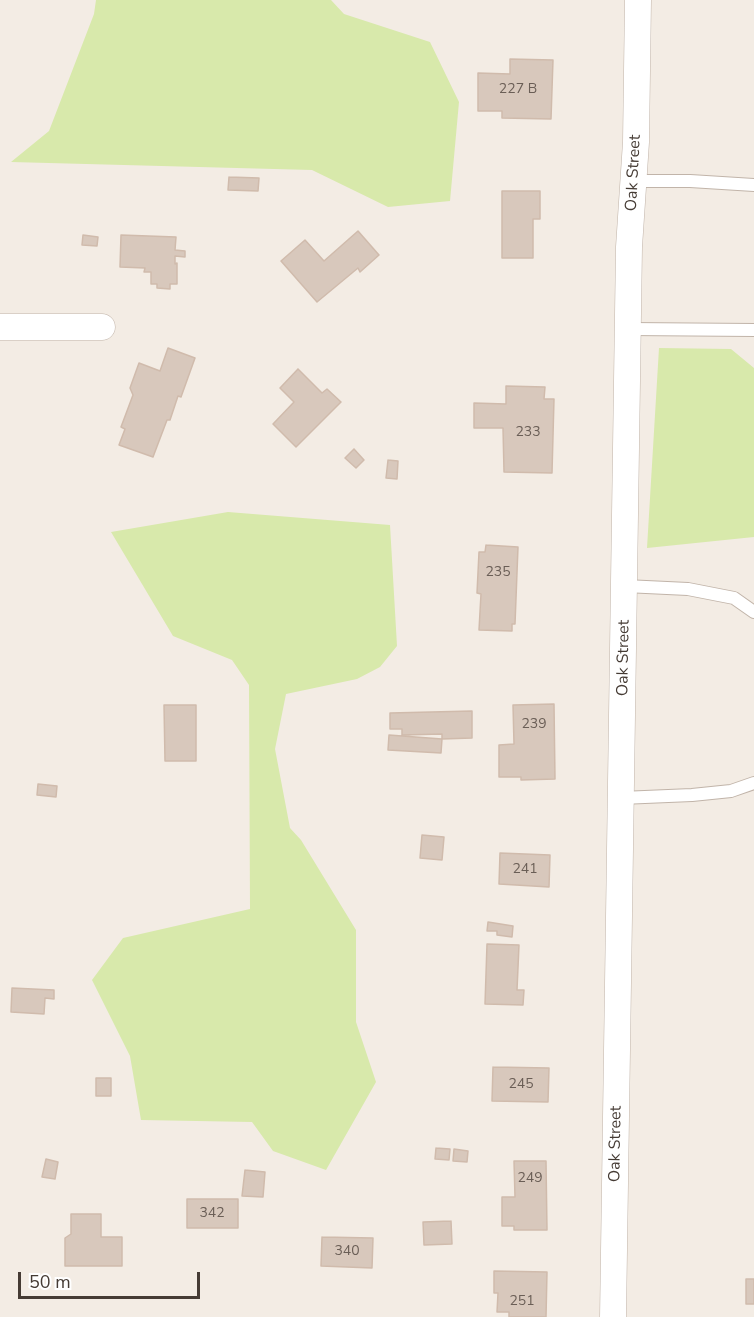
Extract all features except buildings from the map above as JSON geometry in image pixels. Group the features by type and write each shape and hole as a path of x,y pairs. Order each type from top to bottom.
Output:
{"street":[{"name":"Oak Street","path":"613,1317 629,247 634,181 639,0"},
{"path":"0,327 102,327"}],"lane":[{"path":"634,181 690,181 754,185"},
{"path":"629,329 754,330"},
{"path":"625,586 688,589 734,598 754,612"},
{"path":"621,798 731,791 754,783"}],"green space":[{"path":"96,0 331,0 344,14 430,42 459,102 450,201 388,207 312,170 11,162 49,131 94,14"},
{"path":"659,348 731,349 754,368 754,537 647,548"},
{"path":"228,512 390,525 397,646 380,667 357,679 286,694 275,749 290,828 301,840 356,930 356,1022 376,1082 326,1170 273,1151 252,1122 141,1120 130,1056 92,980 123,938 250,909 249,685 232,660 173,636 111,532"}]}
